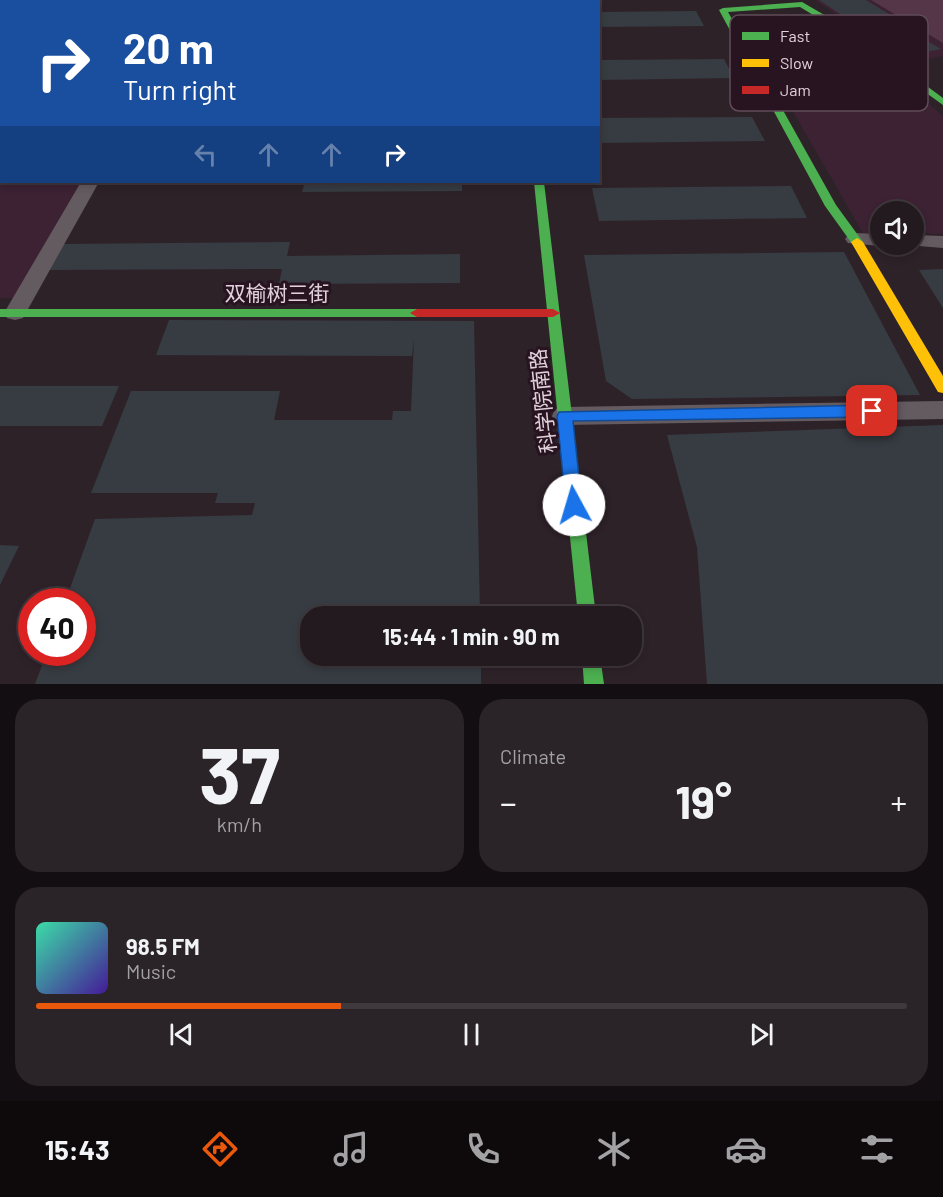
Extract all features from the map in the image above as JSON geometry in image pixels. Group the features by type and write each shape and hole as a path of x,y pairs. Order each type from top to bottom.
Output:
{"street":[{"path":"730,23 723,10 798,2 819,15"},
{"path":"928,90 942,100"},
{"path":"779,111 831,206 855,239 943,388"},
{"path":"7,313 89,183"},
{"name":"科学院南路","path":"539,183 585,606"},
{"path":"855,239 870,240"},
{"path":"924,241 943,242"},
{"name":"双榆树三街","path":"7,313 553,313"},
{"path":"564,416 943,410"},
{"path":"592,666 594,684"}],"shaded area":[{"path":"815,0 943,0 943,56 928,58 928,15 837,15"},
{"path":"871,0 943,0 943,43 928,34 928,15 896,15"},
{"path":"928,103 943,116 943,234 924,233 924,201 870,201 870,233 863,233 793,111 928,111"},
{"path":"0,183 85,183 18,298 0,298"}],"building":[{"path":"819,0 866,0 890,15 842,15"},
{"path":"696,11 704,26 600,27 600,12"},
{"path":"928,41 941,49 928,52"},
{"path":"724,59 730,70 730,78 600,80 600,60"},
{"path":"752,117 765,141 600,143 600,118"},
{"path":"305,183 462,183 462,191 302,192"},
{"path":"791,186 807,218 599,221 592,188"},
{"path":"290,242 287,256 460,254 460,283 279,284 282,269 45,270 60,244"},
{"path":"844,252 920,395 632,399 606,381 584,255"},
{"path":"943,269 943,308 919,270"},
{"path":"169,320 474,321 480,606 300,606 300,666 481,666 481,684 35,684 42,666 96,666 96,588 70,588 95,519 252,515 255,503 215,503 218,493 91,493 131,391 280,391 274,420 392,420 393,411 411,411 414,339 412,356 156,355"},
{"path":"0,386 119,386 102,426 0,426"},
{"path":"943,425 943,684 707,684 697,547 667,435"},
{"path":"0,545 19,546 0,585"}],"traffic: fast":[{"path":"730,23 723,10 802,4 820,15"},
{"path":"928,91 943,102"},
{"path":"779,111 831,206 857,242"},
{"path":"539,183 586,606"},
{"path":"0,313 417,313"},
{"path":"592,666 594,684"}],"traffic: slow":[{"path":"857,242 943,388"}],"traffic: jam":[{"path":"417,313 553,313"}],"route":[{"path":"574,505 564,416 872,411"}]}
